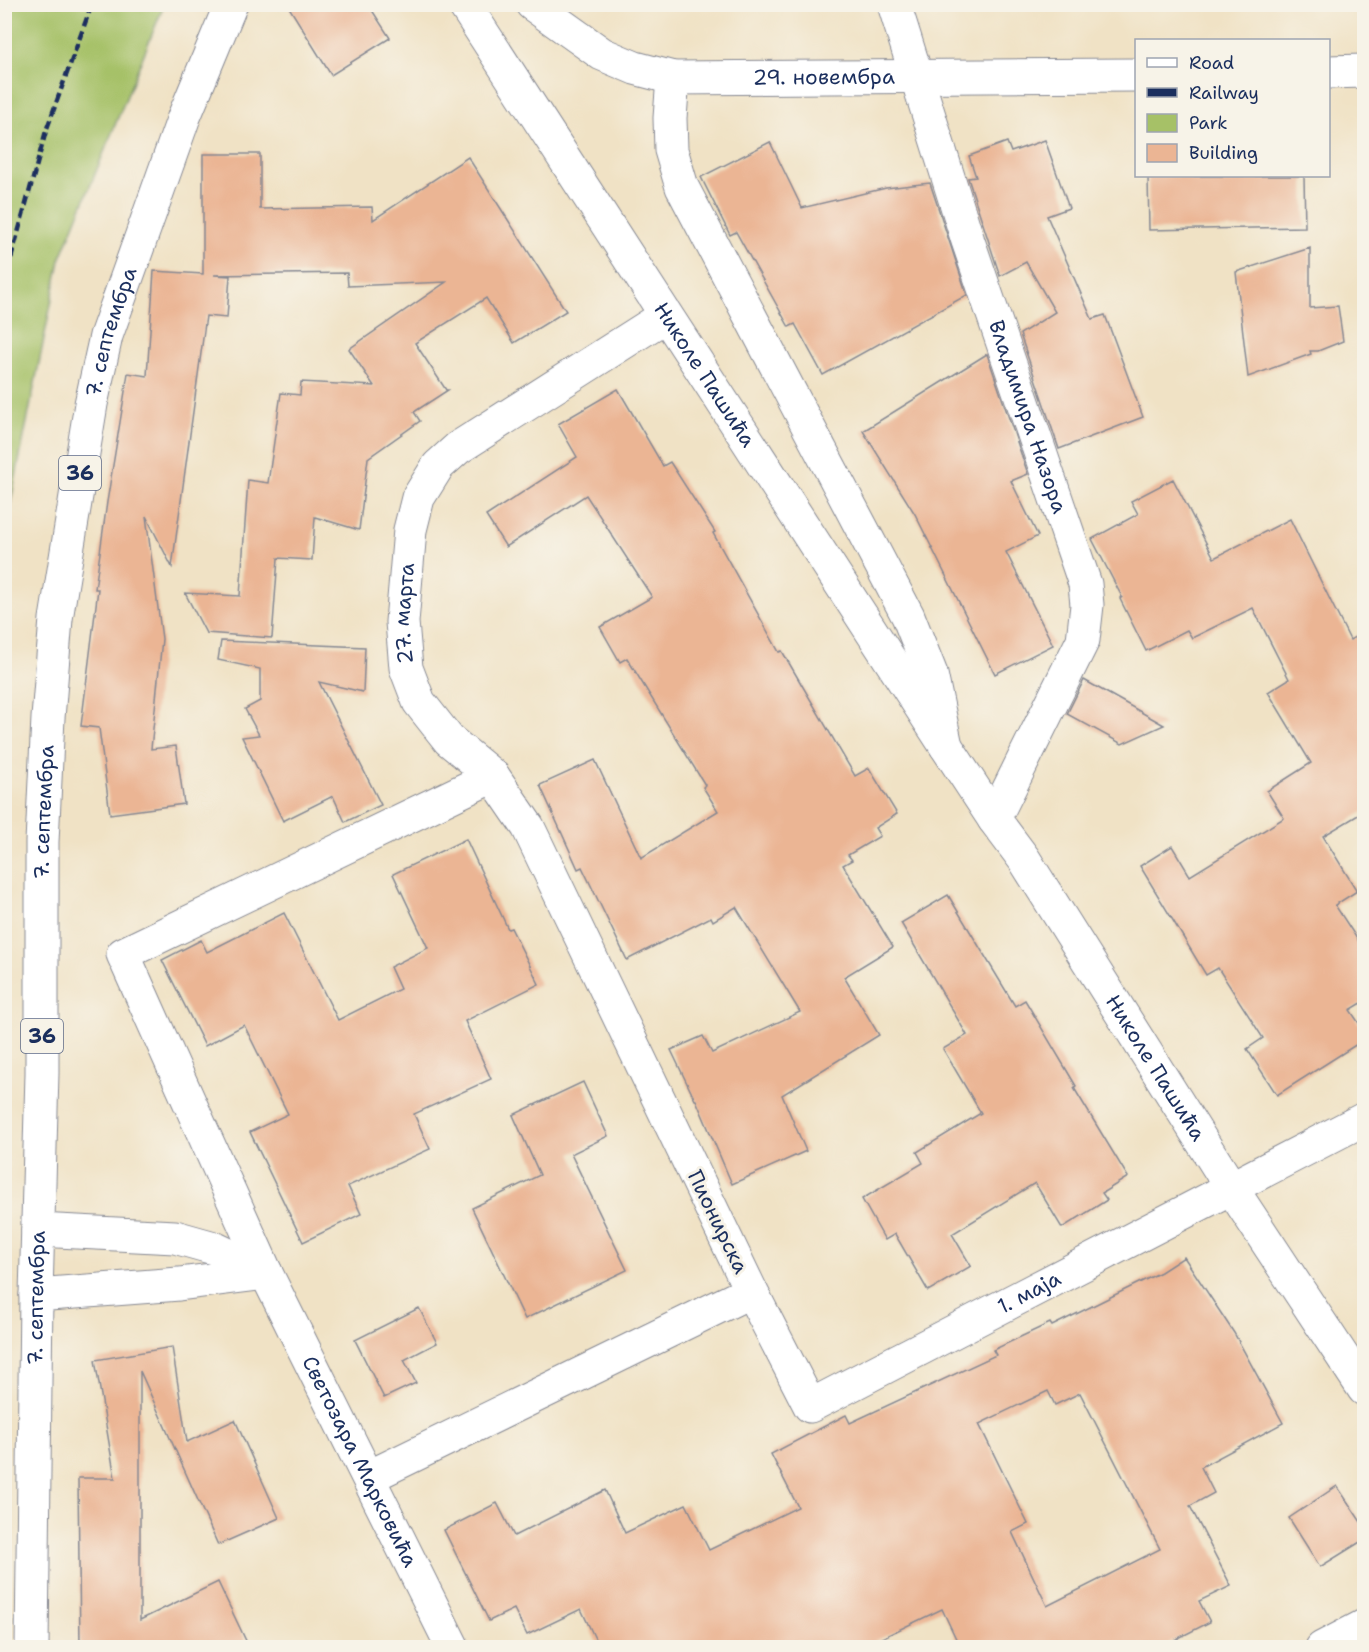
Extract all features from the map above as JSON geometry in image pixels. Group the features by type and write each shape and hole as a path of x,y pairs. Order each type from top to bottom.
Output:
{"street":[{"name":"7. септембра","path":"32,1647 36,1296 42,1073 44,783 58,607 91,404 106,336 184,117 231,4"},
{"name":"Николе Пашића","path":"464,4 946,746 994,819 1024,859 1232,1189 1365,1389"},
{"name":"29. новембра","path":"532,4 602,54 635,68 673,78 1135,75"},
{"name":"Владимира Назора","path":"894,4 968,241 1085,584 1087,605 1083,640 994,819"},
{"path":"1330,72 1365,71"},
{"name":"Николе Пашића","path":"673,78 670,118 671,150 682,187 908,616 931,674 946,746"},
{"name":"27. марта","path":"493,776 448,740 419,702 406,668 402,622 410,530 418,498 438,466 458,448 665,316"},
{"name":"Светозара Марковића","path":"453,1647 267,1273 123,954 493,776"},
{"name":"Пионирска","path":"369,1478 751,1290 528,826 493,776"},
{"name":"1. маја","path":"751,1290 810,1406 1365,1119"},
{"path":"38,1230 176,1237 214,1248 267,1273"},
{"path":"36,1296 179,1284 267,1273"},
{"path":"1322,1647 1365,1626"}],"green space":[{"path":"5,4 164,5 60,260 5,530"}],"building":[{"path":"287,4 368,4 390,38 331,75"},
{"path":"1045,140 1069,208 1047,216 1092,319 1105,315 1143,417 1059,449 1020,334 1055,312 1026,262 1000,276 968,178 976,177 969,156 1007,142 1011,152"},
{"path":"770,142 802,208 886,188 930,183 967,295 823,375 795,324 789,327 736,232 730,235 701,177"},
{"path":"203,154 260,154 260,209 372,207 373,220 468,157 566,311 514,343 486,298 415,343 448,390 414,412 420,421 368,458 359,530 315,517 312,560 278,558 272,638 206,633 185,593 240,596 248,480 268,483 281,393 300,395 301,382 374,386 349,349 446,282 348,286 347,273 214,275 230,276 227,318 206,316 172,567 146,516 162,639 151,749 176,746 184,804 110,814 99,728 81,726 98,589 95,589 107,502 128,373 147,376 154,271 203,274"},
{"path":"1148,177 1304,177 1305,227 1149,230"},
{"path":"1310,248 1310,308 1338,306 1343,341 1318,351 1310,351 1311,354 1248,377 1236,272"},
{"path":"987,354 1028,474 1011,481 1038,536 1006,552 1053,645 995,674 915,514 863,431"},
{"path":"618,389 663,466 670,462 715,532 713,533 779,652 782,651 855,776 869,768 897,814 875,828 880,836 848,855 852,860 843,865 893,947 844,977 879,1035 782,1095 806,1151 732,1184 696,1100 671,1050 703,1036 712,1053 800,1012 736,907 713,921 711,917 627,960 582,867 578,869 540,785 595,760 641,858 718,811 703,787 705,785 627,658 620,662 600,627 652,597 586,495 506,547 486,516 577,457 558,424"},
{"path":"1173,479 1214,558 1290,519 1350,640 1365,631 1365,811 1323,836 1357,891 1335,905 1365,951 1365,1001 1350,1010 1365,1032 1365,1039 1277,1095 1247,1049 1263,1038 1218,968 1206,975 1140,866 1172,846 1190,876 1284,818 1267,791 1311,763 1268,692 1289,679 1253,608 1192,638 1187,630 1146,651 1120,599 1122,597 1092,539 1138,514 1131,501"},
{"path":"221,641 365,647 363,692 319,682 381,805 345,822 333,796 283,821 242,737 259,735 245,709 260,701 260,669 218,660"},
{"path":"1084,680 1164,725 1122,744 1067,714"},
{"path":"466,839 508,929 511,928 539,984 465,1021 491,1079 414,1114 430,1149 348,1186 361,1214 303,1242 250,1132 288,1114 244,1025 205,1046 162,960 201,940 207,952 284,913 338,1020 400,989 390,967 428,948 393,874"},
{"path":"948,895 1015,1006 1025,1000 1076,1086 1074,1088 1128,1177 1102,1193 1107,1200 1062,1228 1035,1183 952,1234 971,1266 928,1291 895,1234 885,1240 862,1199 923,1163 917,1152 981,1113 943,1049 967,1035 901,923"},
{"path":"583,1082 608,1136 571,1154 627,1270 525,1319 472,1208 540,1175 513,1115"},
{"path":"1184,1257 1234,1333 1283,1423 1201,1467 1214,1493 1190,1506 1231,1586 1199,1601 1210,1622 1161,1647 960,1647 942,1609 863,1647 599,1647 581,1609 527,1635 514,1609 489,1621 444,1530 497,1503 514,1536 605,1490 625,1533 686,1504 709,1550 798,1507 771,1454 846,1415 850,1423 996,1355 993,1350 1050,1323 1052,1326 1161,1272","holes":["1048,1391 1055,1405 1080,1393 1160,1549 1047,1606 1012,1532 1028,1524 979,1424"]},
{"path":"419,1308 437,1343 404,1360 416,1383 384,1398 355,1340"},
{"path":"172,1347 187,1442 235,1420 279,1518 218,1545 140,1371 140,1620 218,1582 249,1647 80,1647 78,1478 115,1478 95,1360"},
{"path":"1337,1486 1365,1528 1365,1539 1320,1567 1289,1518"}],"railway":[{"path":"4,284 46,131 92,4"}]}
